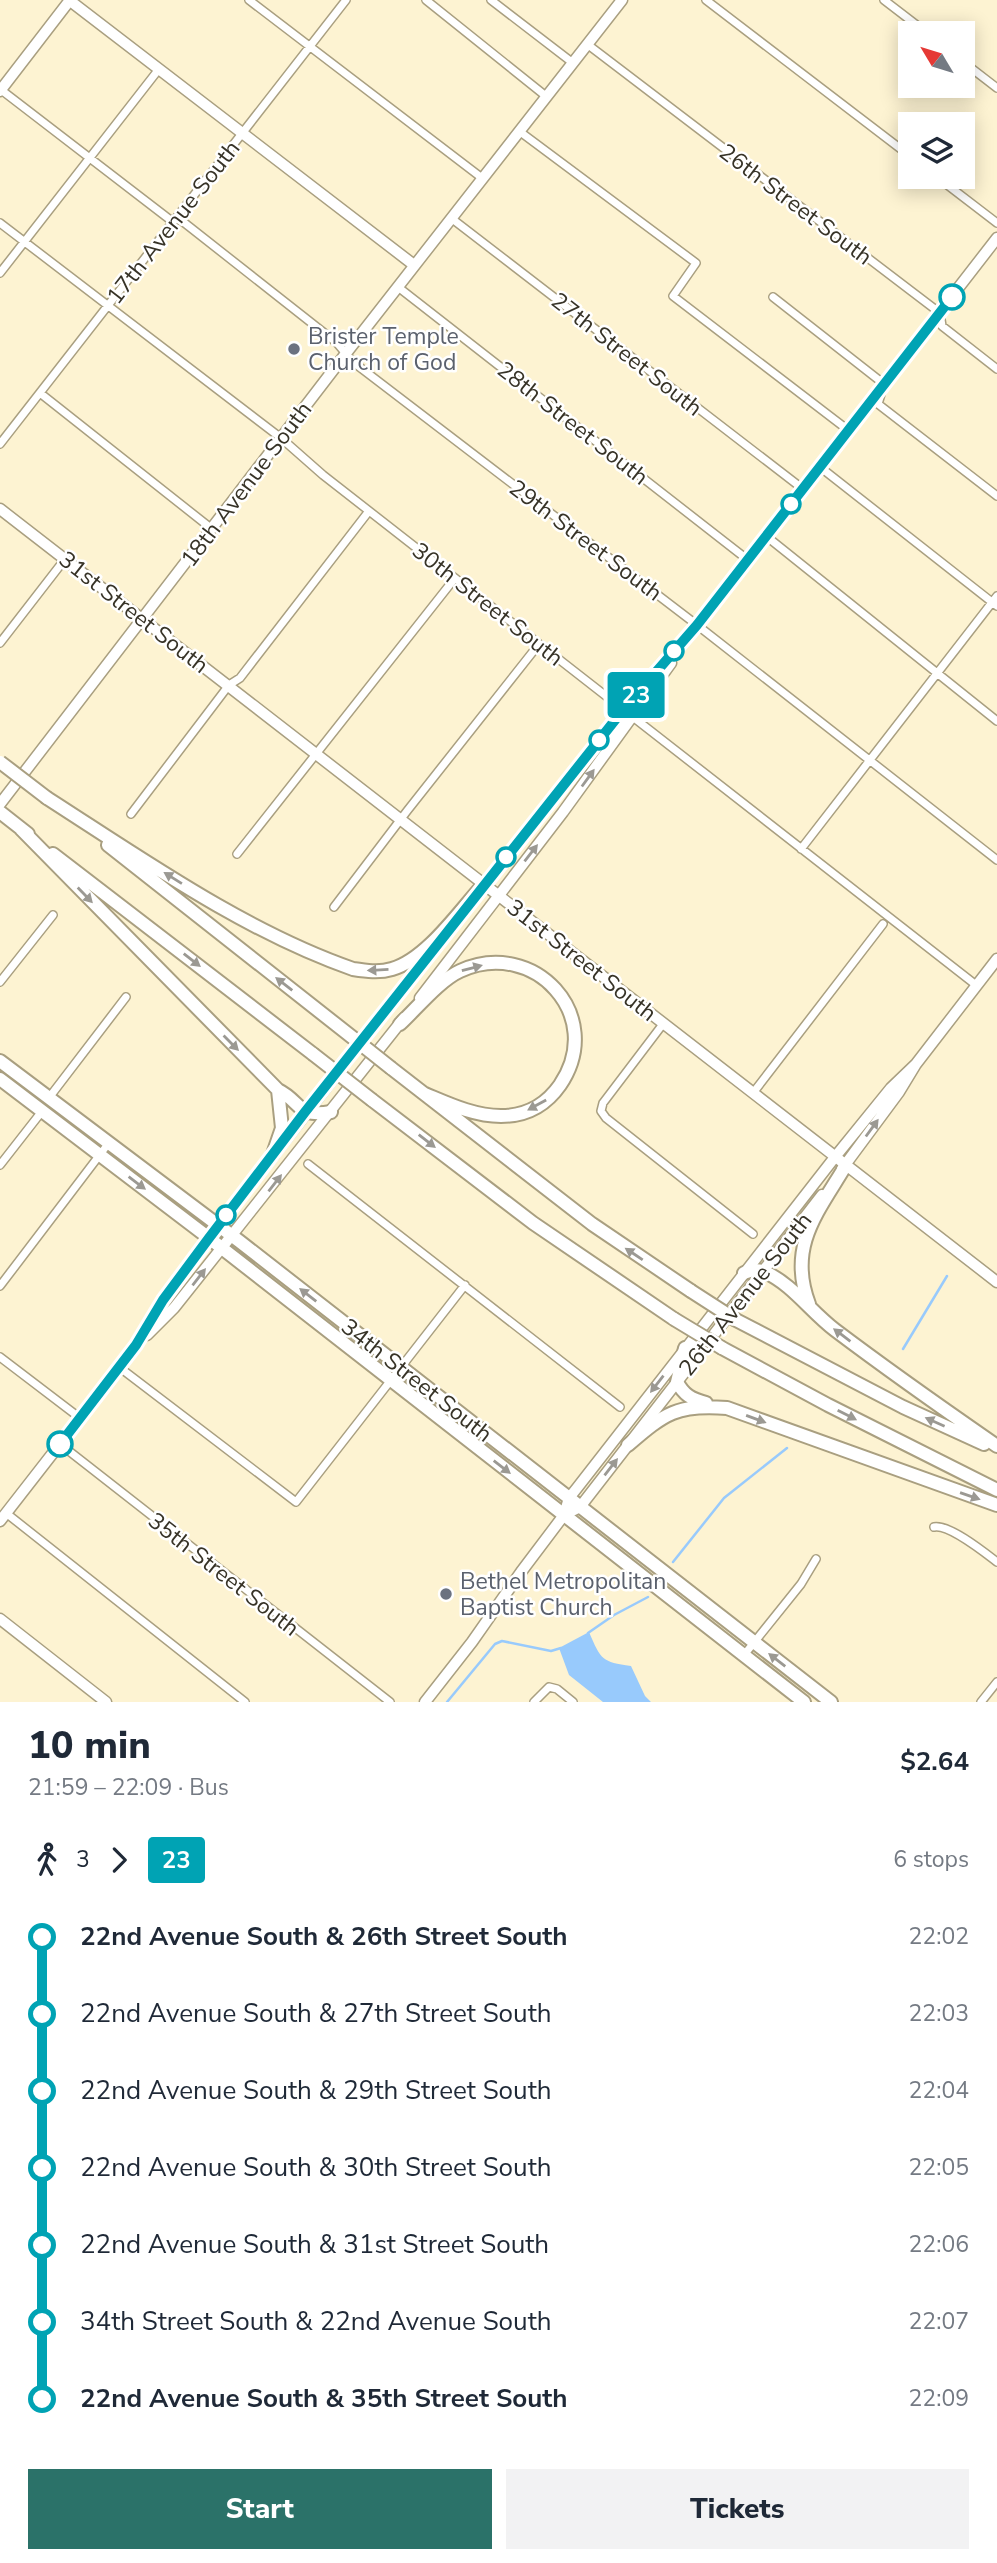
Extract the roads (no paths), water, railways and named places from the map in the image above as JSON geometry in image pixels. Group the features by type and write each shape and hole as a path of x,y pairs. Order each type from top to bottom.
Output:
{"highway":[{"path":"0,762 592,1224 736,1320 903,1407 997,1451"},
{"path":"47,797 172,878 235,914 353,969 393,969 419,956 485,883"},
{"path":"0,812 533,1223 674,1319 828,1405 997,1490"},
{"path":"21,829 278,1090 305,1112 331,1112"},
{"path":"400,1024 448,979 460,971 490,963 520,966 540,976 553,986 569,1008 576,1050 564,1079 543,1104 518,1114 500,1116 468,1111 425,1094"},
{"name":"34th Street South","path":"0,1061 232,1236 831,1702"},
{"name":"34th Street South","path":"0,1079 209,1238 804,1702"},
{"path":"273,1154 282,1128 278,1090"},
{"path":"820,1318 809,1303 800,1267 806,1233 840,1161"},
{"path":"744,1273 752,1270 764,1271 795,1293 820,1318 931,1401 997,1446"},
{"path":"685,1348 677,1382 682,1392 693,1399 727,1408 997,1505"},
{"path":"628,1445 668,1414 697,1405 727,1408"}],"main road":[{"path":"0,90 70,0 415,265"},
{"name":"18th Avenue South","path":"0,803 622,0"},
{"path":"3,1517 136,1345 163,1300 305,1112 623,710 697,625 997,238"},
{"name":"31st Street South","path":"0,509 997,1282"},
{"path":"136,1345 174,1308 400,1024 634,718 697,625"},
{"name":"26th Avenue South","path":"425,1702 564,1515 569,1498 744,1273 899,1092 916,1064 997,958"},
{"name":"26th Avenue South","path":"564,1515 580,1507 764,1271 840,1161"},
{"path":"0,1619 106,1702"}],"street":[{"path":"249,0 482,178"},
{"name":"17th Avenue South","path":"0,444 346,0"},
{"path":"426,0 547,97"},
{"path":"491,0 573,63"},
{"path":"706,0 898,147"},
{"path":"884,0 911,21"},
{"name":"26th Street South","path":"587,44 940,313 943,326 997,369"},
{"path":"0,273 159,69"},
{"path":"975,71 997,88"},
{"name":"29th Street South","path":"0,90 347,352 353,362 697,625 997,860"},
{"path":"519,131 696,263 673,296 848,430"},
{"path":"953,189 997,223"},
{"name":"27th Street South","path":"452,218 803,489"},
{"name":"30th Street South","path":"0,223 281,438 323,475 976,985"},
{"name":"28th Street South","path":"398,287 748,560"},
{"path":"773,297 884,384 878,404 997,496"},
{"path":"40,393 212,529"},
{"path":"801,849 995,602 820,467"},
{"path":"131,814 229,685 240,678 369,511"},
{"path":"766,536 997,721"},
{"path":"0,643 65,559"},
{"path":"237,855 455,578"},
{"path":"334,907 539,644"},
{"path":"0,982 53,915"},
{"path":"753,1093 883,924"},
{"path":"0,1165 126,997"},
{"path":"663,1024 603,1103 601,1111 606,1118 753,1234"},
{"path":"0,1286 108,1144"},
{"path":"307,1164 620,1407"},
{"path":"119,1367 296,1502 465,1285"},
{"path":"0,1357 80,1418"},
{"name":"35th Street South","path":"60,1444 390,1702"},
{"path":"3,1517 246,1702"},
{"path":"933,1527 941,1526 949,1530 997,1562"},
{"path":"744,1655 801,1584 816,1559"},
{"path":"981,1702 997,1682"},
{"path":"534,1702 549,1687 557,1689 573,1702"}],"water":[{"path":"589,1632 604,1658 631,1666 645,1696 651,1702 603,1702 569,1675 559,1648"}],"waterway":[{"path":"903,1349 947,1276"},
{"path":"673,1562 724,1498 787,1448"},
{"path":"588,1633 648,1597"},
{"path":"447,1702 495,1644 502,1641 551,1651 561,1648"}],"place":[{"name":"Brister Temple Church of God","path":"294,349"},
{"name":"Bethel Metropolitan Baptist Church","path":"446,1594"}]}
